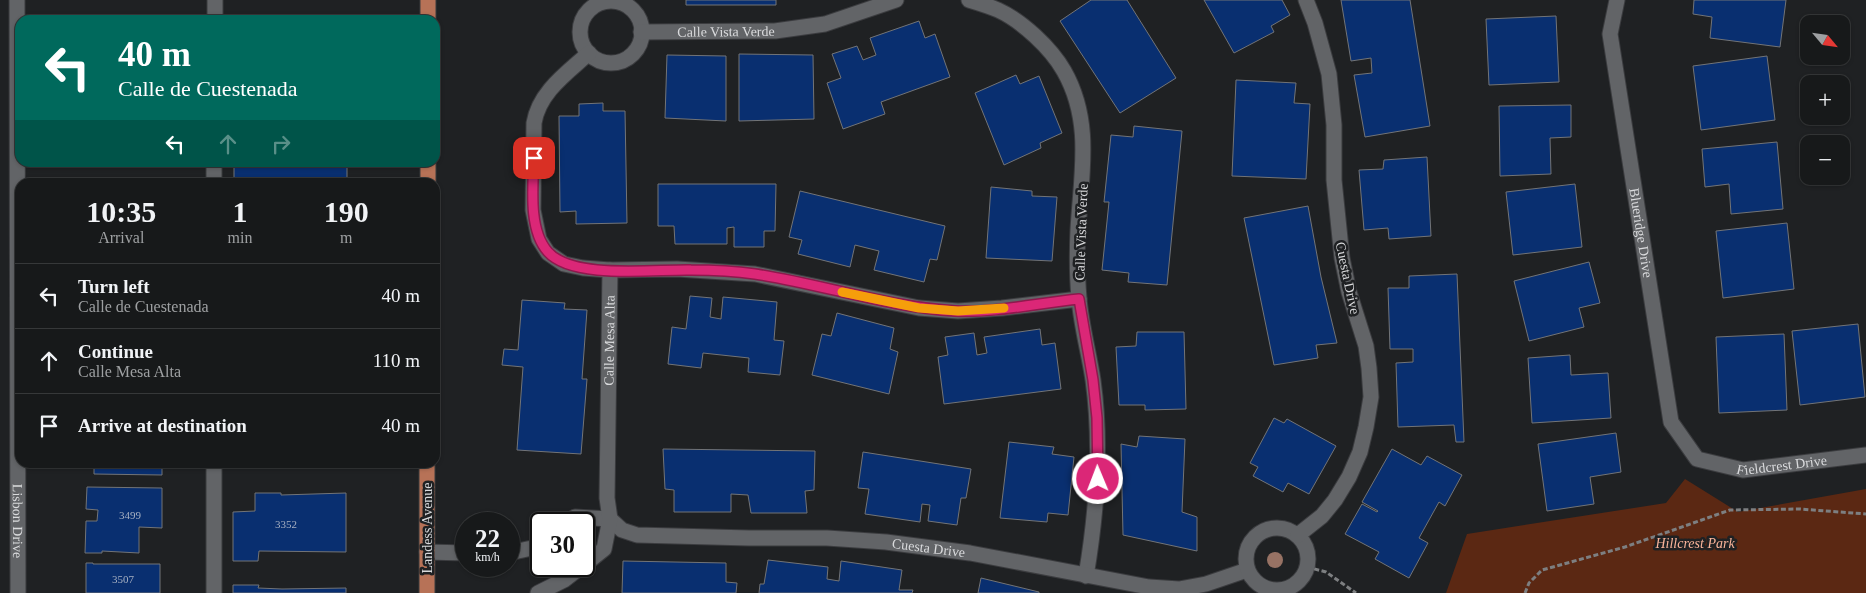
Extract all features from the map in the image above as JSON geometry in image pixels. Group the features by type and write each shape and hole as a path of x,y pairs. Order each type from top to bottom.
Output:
{"main road":[{"path":"428,0 428,15"},
{"name":"Landess Avenue","path":"427,468 427,593"}],"street":[{"name":"Lisbon Drive","path":"16,0 16,15"},
{"path":"214,15 215,0"},
{"path":"610,0 632,10 637,16 641,32 636,49 630,56 622,60 604,62 589,53 580,38 582,20 587,12 601,2 610,0"},
{"name":"Calle Vista Verde","path":"641,32 785,30 824,24 896,0"},
{"name":"Calle Vista Verde","path":"970,0 999,11 1024,27 1048,48 1064,71 1077,101 1084,138 1083,181 1078,231 1079,299 1093,380 1097,418 1098,479 1086,576"},
{"name":"Cuesta Drive","path":"1298,535 1322,516 1335,500 1349,477 1360,452 1371,397 1370,368 1366,346 1349,292 1342,258 1334,180 1334,125 1329,74 1315,23 1306,0"},
{"name":"Blueridge Drive","path":"1617,0 1610,34 1671,422 1697,459"},
{"path":"589,53 544,95 534,123 533,210 539,238 548,253 564,264 583,268 610,270 685,270 755,274 919,308 958,311 1079,299"},
{"name":"Calle Mesa Alta","path":"610,270 606,498 610,519"},
{"name":"Fieldcrest Drive","path":"1697,459 1743,470 1866,455"},
{"name":"Lisbon Drive","path":"18,468 18,593"},
{"path":"214,468 214,593"},
{"path":"595,518 610,519 604,549 595,556"},
{"name":"Cuesta Drive","path":"610,519 622,530 637,535 827,538 886,542 970,553 1149,587 1179,589 1206,584 1247,570"},
{"path":"1272,527 1286,528 1298,535 1305,545 1308,556 1307,567 1301,579 1290,587 1278,590 1265,588 1254,581 1247,570 1245,556 1250,543 1259,532 1272,527"},
{"path":"427,552 455,552"},
{"path":"538,593 568,577"}],"path":[{"path":"1525,593 1529,583 1542,570 1625,547 1730,510 1800,510 1866,514"},
{"path":"1307,567 1326,572 1356,593"}],"green space":[{"name":"Hillcrest Park","path":"1685,479 1738,512 1866,489 1866,593 1446,593 1467,534 1666,503"}],"building":[{"path":"686,0 776,0 776,5 686,5"},
{"path":"1091,0 1127,0 1176,78 1120,113 1060,21"},
{"path":"1204,0 1282,0 1290,15 1271,26 1274,32 1234,53"},
{"path":"1341,0 1410,0 1430,126 1365,137 1354,75 1372,73 1371,58 1351,61"},
{"path":"1694,0 1786,0 1780,47 1710,38 1712,17 1693,14"},
{"path":"1556,16 1559,82 1489,85 1486,19"},
{"path":"919,21 925,38 935,34 950,77 881,102 885,114 843,129 827,83 841,78 832,54 857,46 863,60 876,55 870,38"},
{"path":"739,54 813,55 814,119 739,121"},
{"path":"667,55 726,56 726,121 665,118"},
{"path":"1767,56 1775,120 1701,130 1693,66"},
{"path":"1016,75 1020,84 1039,76 1062,133 1040,143 1041,148 1004,165 975,93"},
{"path":"1236,80 1296,83 1294,103 1310,104 1306,179 1232,176"},
{"path":"603,103 603,111 625,111 627,223 576,224 576,211 560,212 559,116 579,116 579,104"},
{"path":"1571,105 1571,137 1550,138 1551,174 1500,176 1499,106"},
{"path":"1134,126 1182,131 1167,285 1128,282 1129,273 1102,270 1109,202 1104,202 1111,135 1133,137"},
{"path":"1777,142 1783,209 1731,214 1729,184 1705,187 1702,149"},
{"path":"1427,157 1431,236 1389,239 1388,228 1364,230 1359,170 1383,169 1384,160"},
{"path":"234,167 347,167 347,178 234,178"},
{"path":"658,184 776,184 775,231 764,231 764,247 734,247 734,227 727,228 727,244 675,244 674,226 658,226"},
{"path":"1575,184 1582,247 1513,255 1506,192"},
{"path":"991,187 1032,191 1032,196 1057,197 1052,261 986,258"},
{"path":"800,191 945,226 937,260 930,259 924,282 874,270 879,251 855,245 850,267 798,254 802,240 789,237"},
{"path":"1308,206 1321,277 1337,343 1316,345 1318,358 1274,365 1244,218"},
{"path":"1787,223 1794,289 1723,298 1716,231"},
{"path":"1589,262 1600,303 1579,308 1584,327 1529,341 1514,281"},
{"path":"1457,274 1464,442 1456,442 1454,425 1398,427 1396,363 1413,362 1413,349 1390,349 1388,288 1409,288 1409,276"},
{"path":"690,296 712,298 710,317 721,319 723,297 777,302 774,340 784,341 780,375 748,372 749,358 703,353 701,368 668,364 672,327 686,329"},
{"path":"522,300 565,303 564,309 587,310 582,379 587,379 581,454 517,450 523,367 502,365 504,349 518,350"},
{"path":"837,313 894,328 890,349 898,352 889,394 812,375 822,334 831,336"},
{"path":"1858,324 1865,397 1800,405 1792,331"},
{"path":"1040,329 1042,345 1055,343 1061,389 944,404 938,357 948,355 945,337 974,333 977,355 987,353 984,337"},
{"path":"1137,332 1184,332 1186,409 1145,410 1145,405 1119,405 1116,347 1136,346"},
{"path":"1784,334 1787,410 1719,413 1716,337"},
{"path":"1570,355 1571,375 1608,373 1611,418 1532,423 1528,358"},
{"path":"1274,418 1284,423 1287,419 1336,446 1309,494 1288,483 1283,492 1253,476 1258,467 1250,463"},
{"path":"1616,433 1621,472 1590,477 1594,504 1547,511 1538,444"},
{"path":"1139,436 1185,439 1182,512 1197,517 1197,551 1123,535 1121,444 1137,447"},
{"path":"1009,442 1054,447 1052,454 1074,457 1068,515 1048,513 1047,522 1000,518"},
{"path":"663,449 815,451 814,490 805,491 807,513 751,513 748,495 731,494 731,512 674,512 674,490 665,489"},
{"path":"1392,449 1421,465 1427,456 1462,475 1445,506 1439,502 1419,538 1428,543 1409,578 1375,559 1379,552 1345,534 1362,504 1378,511 1362,502"},
{"path":"863,452 971,469 966,498 961,498 957,525 928,521 930,505 922,504 920,522 865,514 869,489 858,488"},
{"path":"94,468 162,468 162,475 94,474"},
{"path":"87,487 162,488 162,528 139,527 139,553 102,551 102,553 85,553 86,521 97,521 98,510 86,509"},
{"path":"255,493 281,493 281,495 346,493 346,552 259,551 258,561 233,561 233,512 255,511"},
{"path":"768,560 828,567 827,579 839,581 841,561 902,570 899,590 913,590 912,593 759,593 760,584 764,584"},
{"path":"623,561 726,563 726,582 737,583 736,593 622,593"},
{"path":"86,563 160,564 160,593 86,593"},
{"path":"981,578 1039,592 1039,593 978,593"},
{"path":"233,585 259,585 258,588 282,589 346,588 346,593 233,593"}],"slow traffic":[{"path":"842,292 919,308 958,311 1004,308"}],"route":[{"path":"534,158 533,210 539,238 548,253 564,264 583,268 610,270 718,270 755,274 919,308 958,311 1079,299 1093,380 1097,418 1098,479"}]}
